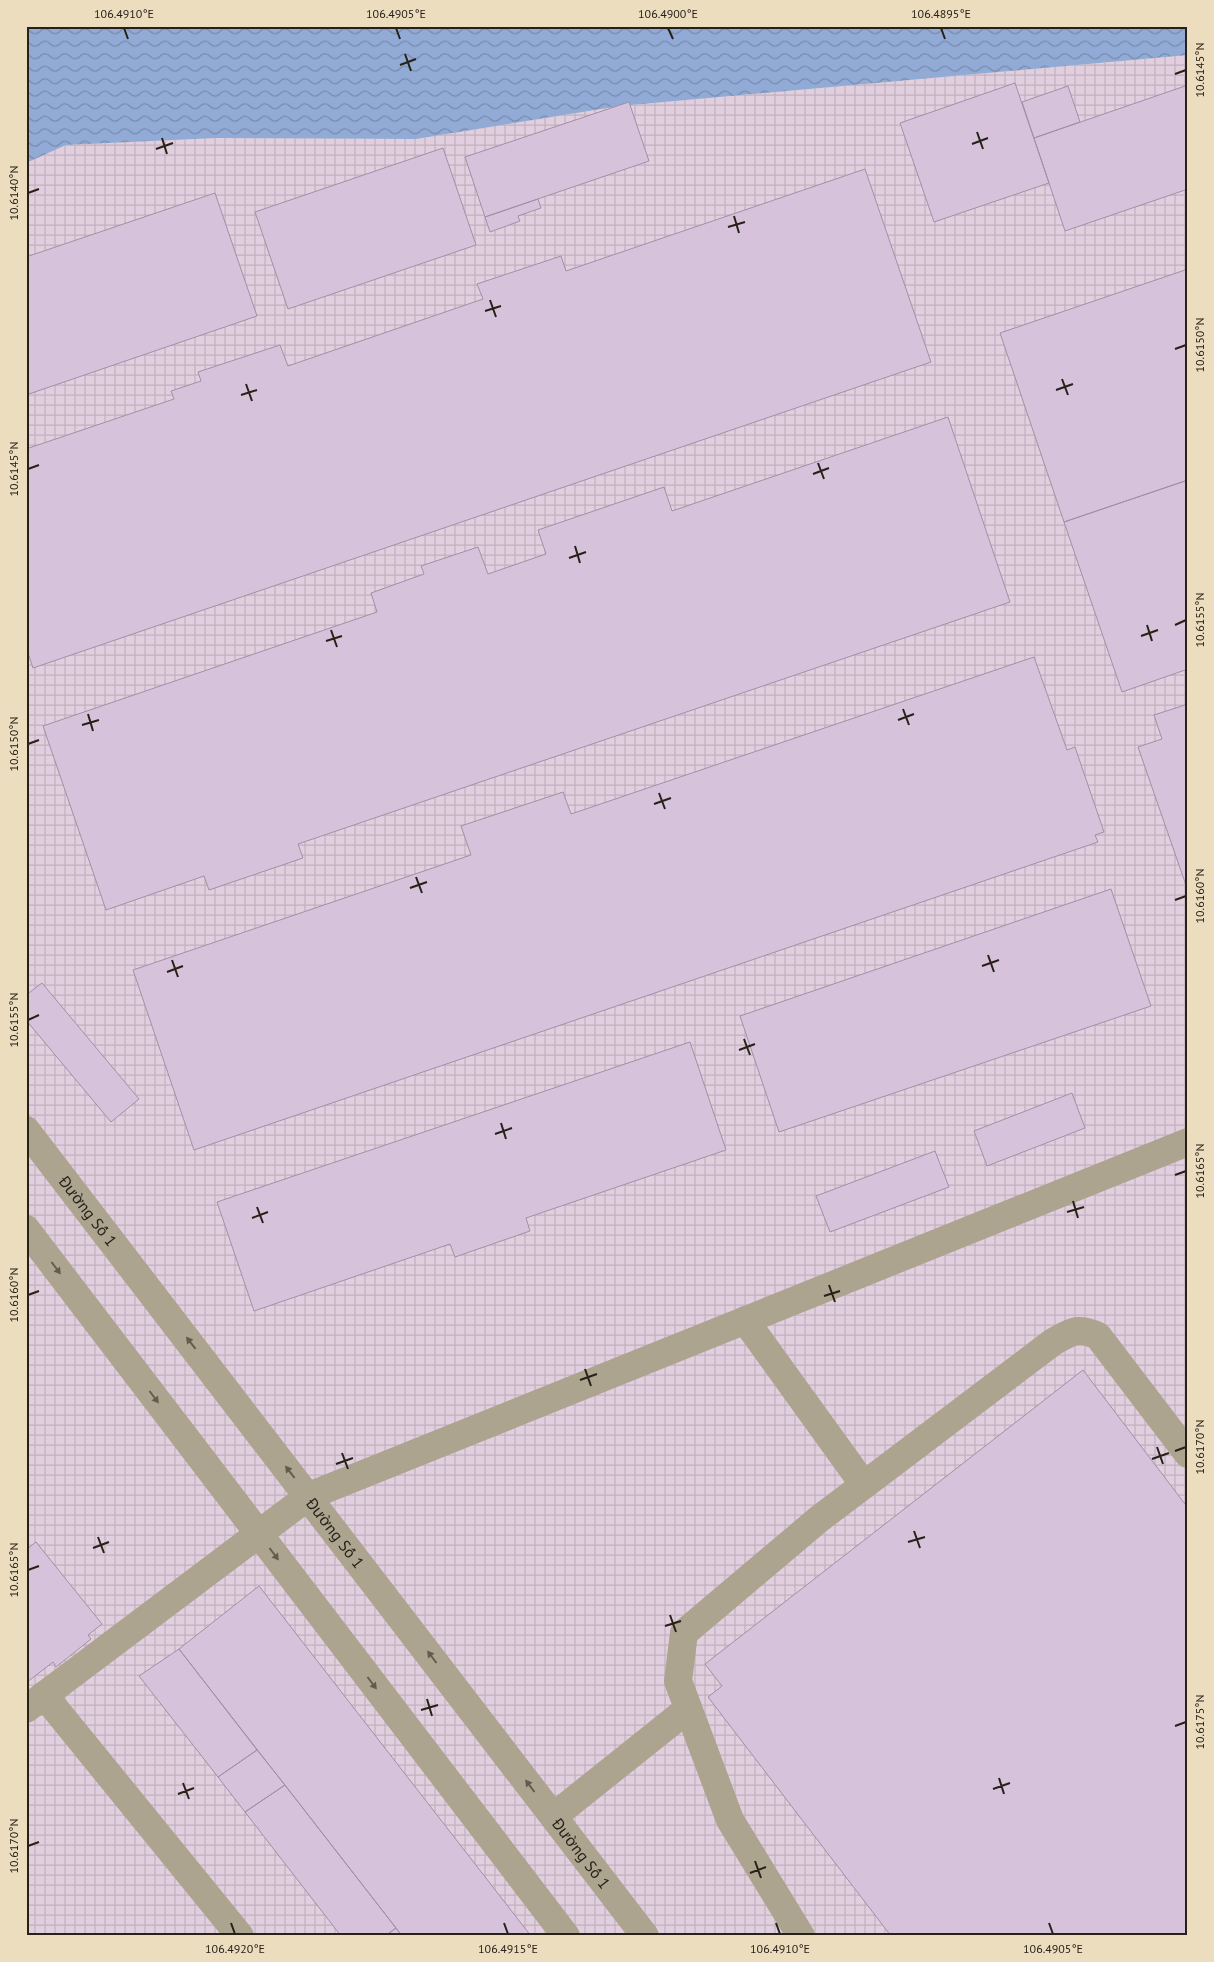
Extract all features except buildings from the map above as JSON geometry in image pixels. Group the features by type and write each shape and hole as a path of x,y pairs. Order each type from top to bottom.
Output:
{"lane":[{"name":"Đường Số 1","path":"26,1130 309,1496 645,1936"},
{"path":"240,1936 35,1702 257,1533 309,1496 1188,1142"},
{"path":"26,1229 566,1936"},
{"path":"745,1320 864,1485"},
{"path":"801,1936 730,1820 678,1681 684,1634 819,1519 1053,1342 1068,1333 1085,1330 1098,1336 1188,1454"},
{"path":"554,1816 688,1709"}],"shaded area":[{"path":"1188,55 1188,1936 26,1936 26,163 66,145 217,138 416,139 620,106"}],"water":[{"path":"26,26 1188,26 1188,55 620,106 416,139 217,138 66,145 26,163"}]}
